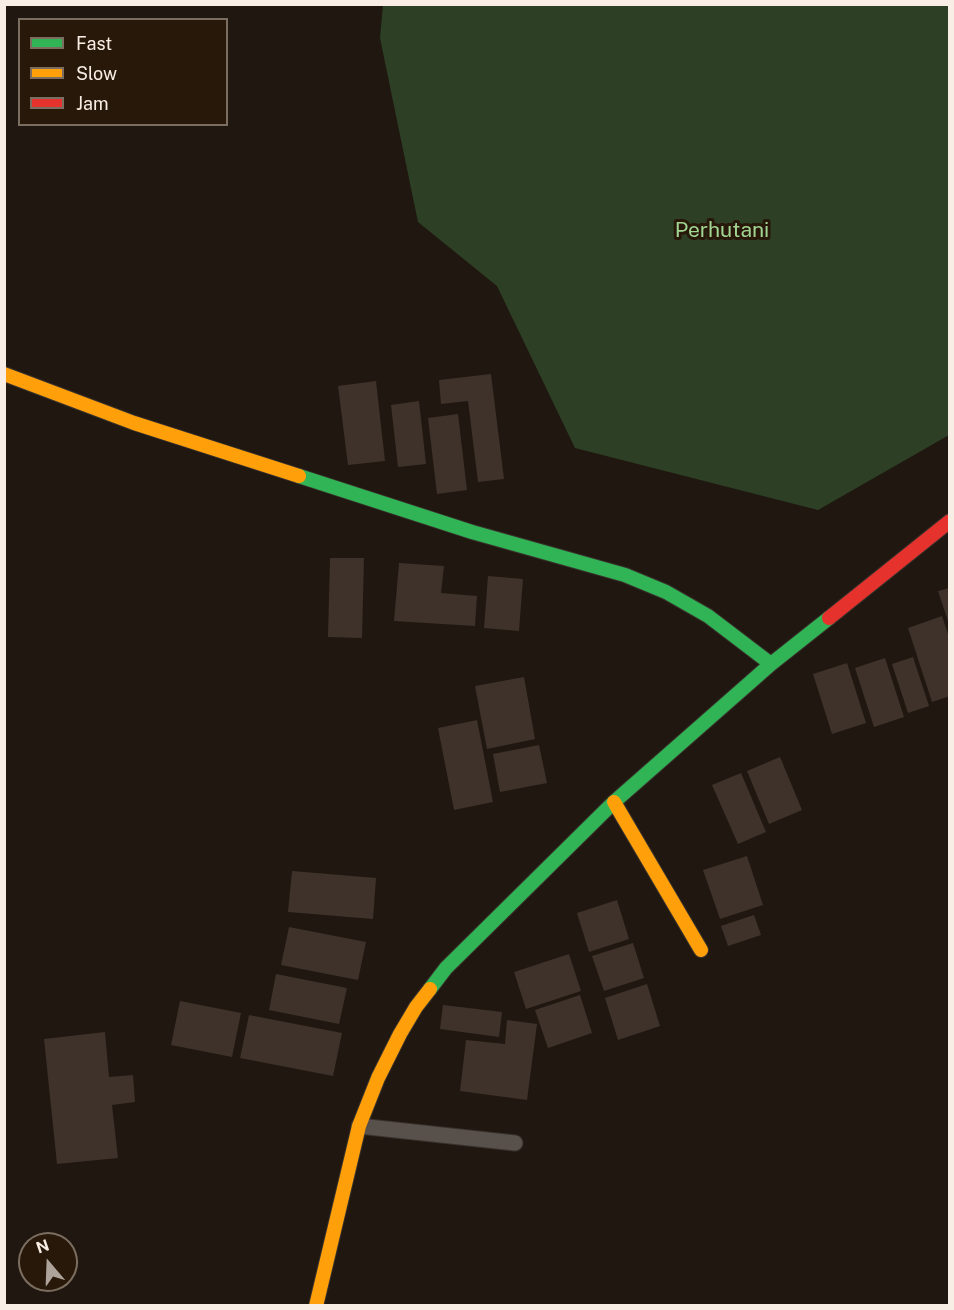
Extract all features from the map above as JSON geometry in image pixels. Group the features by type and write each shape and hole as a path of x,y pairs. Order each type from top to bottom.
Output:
{"main road":[{"path":"4,374 134,423 472,532 625,575 666,591 708,616 771,664"},
{"path":"316,1305 359,1126 378,1078 400,1034 446,968 614,802 771,664 950,521"},
{"path":"614,802 701,950"}],"lane":[{"path":"359,1126 516,1143"}],"green space":[{"name":"Perhutani","path":"383,5 949,5 949,435 818,510 575,448 497,286 418,222 380,38"}],"building":[{"path":"491,374 504,479 478,482 468,401 441,404 439,380"},
{"path":"376,381 385,461 348,465 338,386"},
{"path":"419,401 426,464 398,467 391,405"},
{"path":"458,414 467,490 437,494 428,418"},
{"path":"330,558 364,558 362,638 328,637"},
{"path":"399,563 444,566 441,593 477,596 475,626 394,621"},
{"path":"488,576 523,579 519,631 484,628"},
{"path":"950,588 950,624 949,624 938,591"},
{"path":"942,616 950,640 950,696 932,702 908,628"},
{"path":"913,657 929,706 908,713 892,664"},
{"path":"885,658 904,717 874,727 855,668"},
{"path":"847,663 866,723 832,734 813,674"},
{"path":"524,677 535,739 487,749 475,686"},
{"path":"477,720 493,802 454,810 438,728"},
{"path":"539,745 547,783 500,792 493,754"},
{"path":"780,757 802,810 769,824 747,771"},
{"path":"741,773 766,832 738,844 712,785"},
{"path":"747,856 763,905 720,919 703,870"},
{"path":"292,871 376,878 373,919 288,912"},
{"path":"617,900 629,939 589,952 577,913"},
{"path":"754,915 761,935 728,946 721,926"},
{"path":"289,927 366,942 358,980 281,965"},
{"path":"633,943 644,978 604,991 592,956"},
{"path":"569,954 581,991 526,1009 514,972"},
{"path":"276,974 347,988 339,1024 269,1010"},
{"path":"647,984 660,1026 618,1040 605,998"},
{"path":"580,995 592,1033 548,1048 535,1010"},
{"path":"180,1001 241,1013 232,1057 171,1045"},
{"path":"443,1005 502,1012 499,1037 440,1029"},
{"path":"249,1015 342,1033 333,1076 240,1058"},
{"path":"507,1020 537,1024 527,1100 460,1091 466,1040 505,1044"},
{"path":"105,1032 109,1077 133,1075 135,1102 112,1105 118,1158 57,1164 44,1039"}],"traffic: fast":[{"path":"299,476 472,532 625,575 666,592 708,616 771,664"},
{"path":"430,989 446,968 614,802 771,664 829,618"}],"traffic: slow":[{"path":"4,374 134,423 299,476"},
{"path":"614,802 701,950"},
{"path":"316,1306 359,1126 378,1078 400,1034 430,989"}],"traffic: jam":[{"path":"829,618 950,521"}]}
